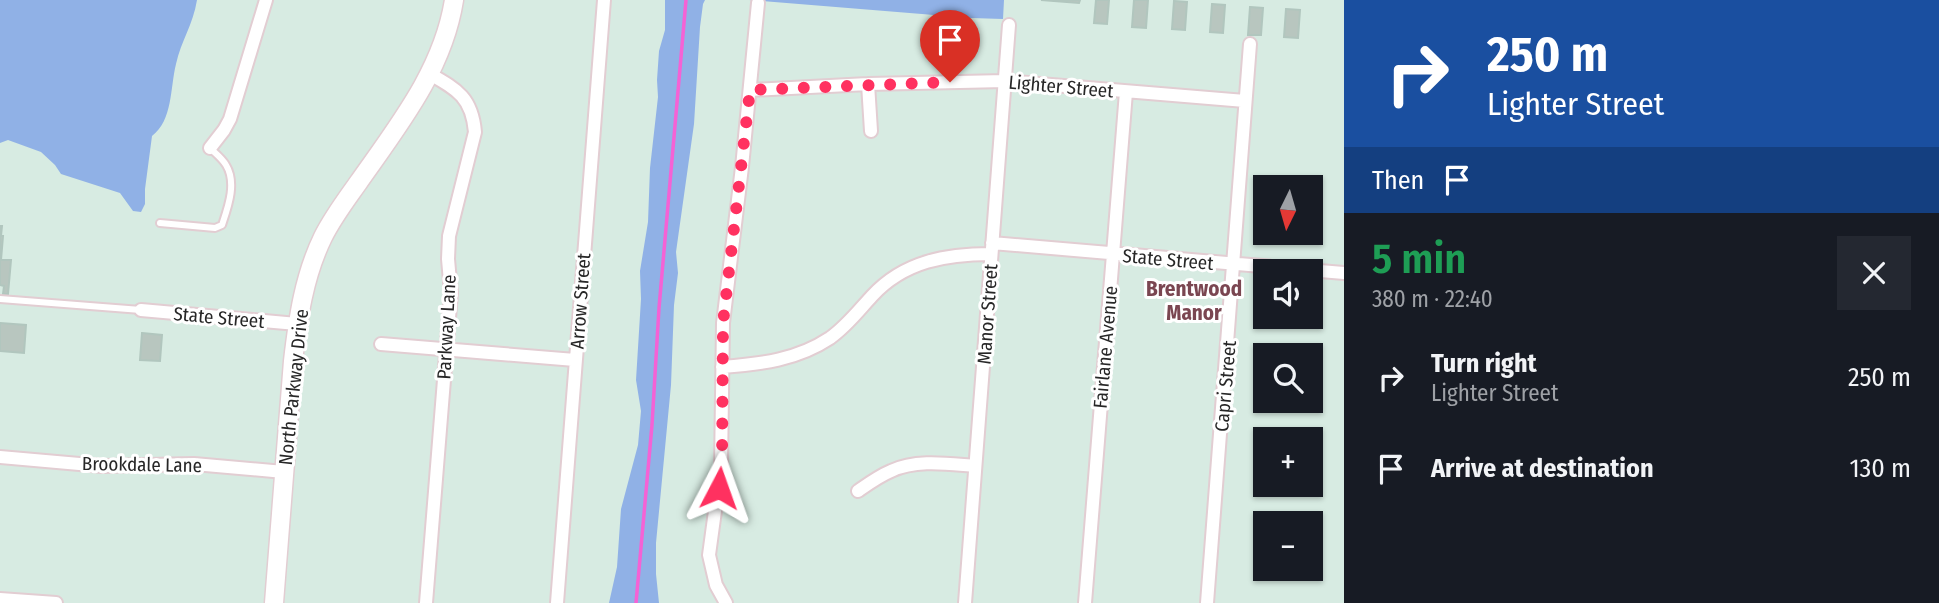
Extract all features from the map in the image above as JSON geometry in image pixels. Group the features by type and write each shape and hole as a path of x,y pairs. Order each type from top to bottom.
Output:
{"main road":[{"name":"North Parkway Drive","path":"274,603 297,324 304,290 323,238 341,207 415,101 430,74 448,28 454,0"}],"street":[{"path":"210,148 224,131 229,119 266,0"},
{"name":"Arrow Street","path":"557,603 604,0"},
{"path":"726,603 716,585 709,555 722,467 723,323 758,3"},
{"name":"Manor Street","path":"965,603 1009,25"},
{"name":"Capri Street","path":"1207,603 1250,44"},
{"name":"Parkway Lane","path":"426,603 451,293 448,244 475,132 474,118 463,96 430,74"},
{"name":"Lighter Street","path":"750,90 1005,81 1245,101"},
{"path":"868,84 871,131"},
{"name":"Fairlane Avenue","path":"1085,603 1125,92"},
{"name":"State Street","path":"722,367 770,363 791,357 832,337 882,287 916,265 946,256 992,249 1112,253 1344,273"},
{"name":"State Street","path":"141,310 297,324"},
{"path":"381,344 575,359"},
{"name":"Brookdale Lane","path":"0,457 102,466 194,464 284,472"},
{"path":"858,491 878,477 898,468 927,464 975,466"},
{"path":"0,599 56,603"}],"lane":[{"path":"160,223 215,228 222,225 231,186 228,167 210,148"},
{"path":"0,299 141,310"}],"shaded area":[{"path":"0,0 197,0 178,56 167,113 152,136 145,204 141,212 133,211 120,193 61,174 41,152 8,140 0,143"},
{"path":"665,0 705,0 700,27 694,124 676,252 678,273 671,385 656,543 659,603 609,603 617,567 621,509 638,445 641,411 636,380 640,271 648,222 659,51 665,30"},
{"path":"749,0 1004,0 1003,19"}],"building":[{"path":"1041,0 1080,0 1079,3"},
{"path":"1096,0 1109,0 1107,24 1094,23"},
{"path":"1134,0 1148,0 1146,28 1132,27"},
{"path":"1174,1 1187,2 1185,30 1172,29"},
{"path":"1212,4 1225,5 1223,33 1210,32"},
{"path":"1250,7 1263,8 1261,35 1248,35"},
{"path":"1286,9 1300,10 1298,38 1284,37"},
{"path":"0,226 3,236 1,260 11,260 8,294 3,294 4,286 0,285"},
{"path":"0,323 26,325 24,353 0,351"},
{"path":"142,333 162,335 160,361 140,360"}],"waterway":[{"path":"636,603 686,0"}],"district":[{"name":"Brentwood Manor","path":"1194,301"}],"route":[{"path":"719,488 722,467 723,323 750,90 950,82"}]}
